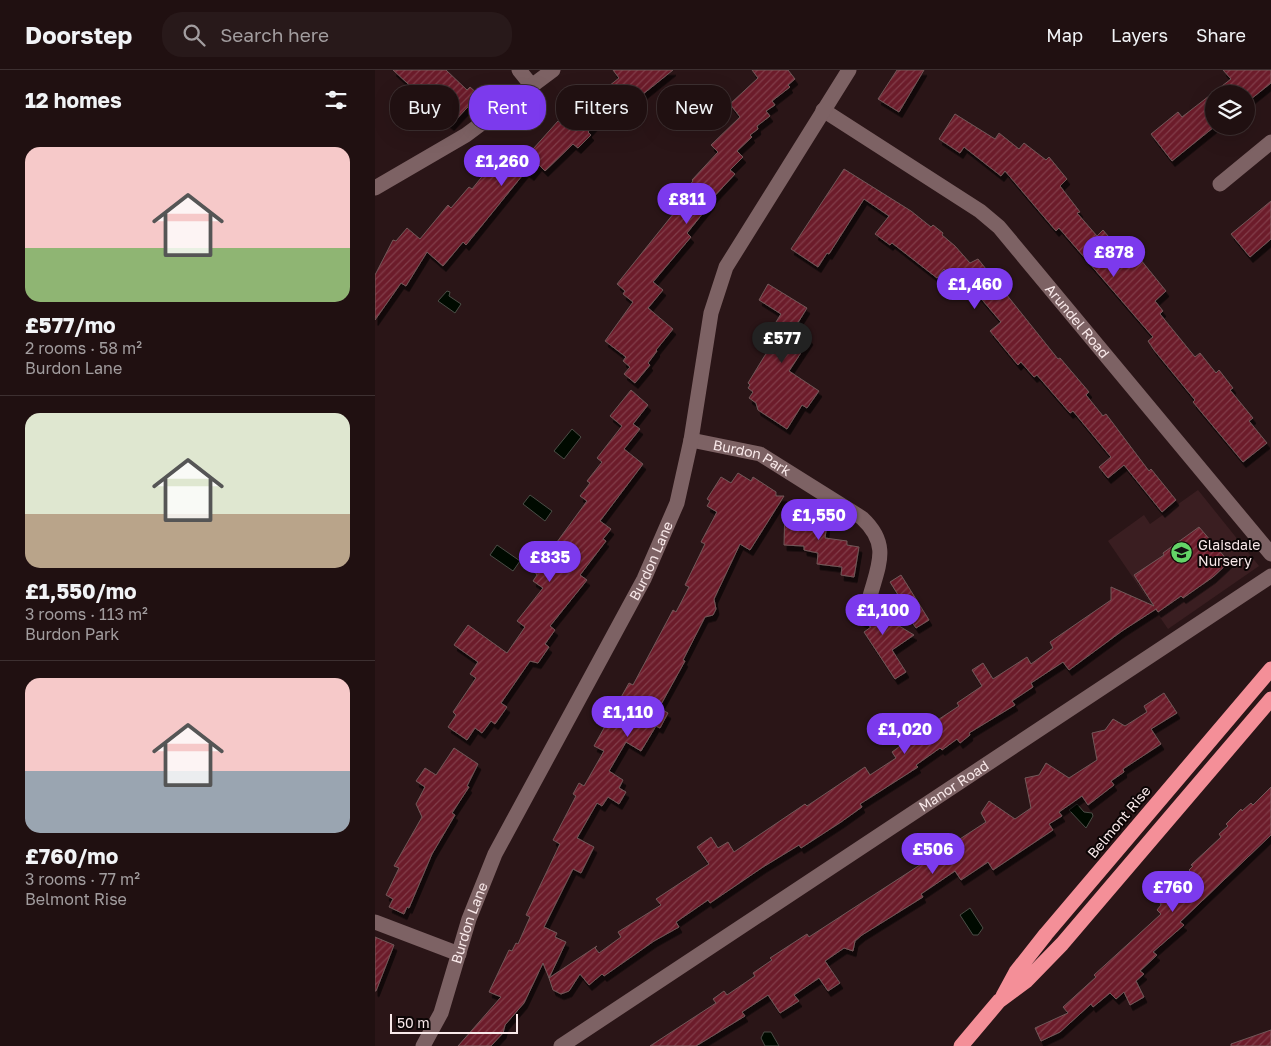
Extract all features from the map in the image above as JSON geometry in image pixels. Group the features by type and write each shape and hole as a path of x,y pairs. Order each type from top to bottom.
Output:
{"highway":[{"name":"Belmont Rise","path":"961,1046 999,1002 1016,972 1046,934 1271,669"},
{"name":"Belmont Rise","path":"999,1002 1027,981 1062,944 1271,699"}],"street":[{"path":"519,70 532,85"},
{"path":"534,85 553,70"},
{"name":"Burdon Lane","path":"423,1046 441,1013 469,919 495,854 603,658 657,553 677,503 691,440 709,323 726,267 849,70"},
{"name":"Arundel Road","path":"823,110 980,211 999,227 1271,554"},
{"path":"375,188 473,130"},
{"path":"1219,184 1271,142"},
{"name":"Burdon Park","path":"691,440 760,454 862,518 871,526 881,549 870,596"},
{"name":"Manor Road","path":"561,1046 1268,584"},
{"path":"375,922 459,954"}],"shaded area":[{"path":"447,291 450,292 449,296 461,304 455,313 438,301"},
{"path":"572,429 581,437 564,459 554,451"},
{"name":"Glaisdale Nursery","path":"1198,490 1259,566 1168,629 1108,541 1144,515 1150,524"},
{"path":"530,495 552,511 545,521 523,504"},
{"path":"497,545 520,561 513,571 490,555"},
{"path":"1077,804 1084,812 1092,813 1093,816 1086,828 1069,810"},
{"path":"970,908 983,928 978,935 973,935 960,915"},
{"path":"764,1032 771,1032 779,1046 765,1046 761,1038"}],"building":[{"path":"393,70 446,70 467,90 469,88 469,106 459,116 459,85 409,85"},
{"path":"613,70 673,70 647,91 647,85 610,85 619,78"},
{"path":"752,70 788,70 795,79 788,85 790,87 772,101 775,105 766,111 770,116 757,126 758,129 750,135 752,137 737,151 743,157 730,170 735,174 710,201 712,202 687,233 691,237 653,282 663,290 648,308 673,329 656,350 648,363 650,365 635,383 624,374 630,367 623,361 626,357 605,341 633,302 623,294 625,291 617,284 674,213 670,209 692,180 718,152 711,145 727,130 731,130 731,126 740,117 731,103 758,78"},
{"path":"897,70 924,70 899,112 878,99"},
{"path":"1223,70 1271,70 1271,83 1255,96 1255,85 1223,85 1231,79"},
{"path":"1205,99 1205,134 1172,161 1151,134 1178,112 1182,117"},
{"path":"955,114 995,139 999,133 1019,149 1024,143 1046,160 1049,157 1067,179 1060,186 1080,212 1077,213 1097,236 1103,230 1124,255 1132,249 1166,291 1155,301 1163,311 1160,314 1195,357 1200,353 1216,373 1219,370 1233,388 1230,390 1253,418 1249,421 1267,443 1243,462 1193,402 1195,400 1154,350 1148,341 1153,337 1059,228 1056,231 1005,171 1001,176 964,147 960,153 939,139"},
{"path":"556,123 556,130 590,130 588,132 591,135 578,148 573,144 545,171 539,165 531,175 526,171 466,245 463,242 443,266 427,252 406,286 401,283 375,320 375,275 393,240 396,241 407,228 420,239 448,205 451,208 469,187 472,189 489,168 498,175 517,151 525,158"},
{"path":"844,169 911,211 931,227 933,225 943,233 942,235 970,263 978,259 1058,359 1060,358 1089,392 1086,395 1103,416 1106,414 1149,471 1151,469 1176,500 1162,512 1124,465 1108,478 1099,467 1111,457 1073,411 1070,413 1037,375 1034,377 1021,362 1018,365 990,331 1001,322 978,295 974,299 953,274 950,276 944,269 937,278 892,243 890,245 875,234 889,216 864,199 829,254 827,253 818,267 791,249"},
{"path":"1271,201 1271,239 1250,257 1231,234"},
{"path":"768,284 807,308 794,329 810,339 789,371 819,391 807,408 802,405 787,429 758,410 756,403 749,398 753,392 748,388 750,385 748,383 778,334 771,330 781,314 759,300"},
{"path":"631,390 648,405 633,424 640,429 624,449 643,464 600,521 611,529 603,539 606,541 580,575 587,580 550,626 555,630 545,644 549,647 538,663 530,661 501,703 507,707 495,724 491,721 482,733 475,728 467,740 448,727 456,715 453,712 476,678 470,674 478,662 454,645 468,625 507,653 525,627 517,621 543,588 533,581 537,575 535,572 587,501 580,496 590,483 587,481 602,462 597,458 622,426 610,416"},
{"path":"738,473 751,481 753,477 776,492 776,496 784,496 750,550 740,544 714,599 716,609 713,615 705,617 683,660 685,661 659,708 668,713 660,728 656,726 641,751 626,742 609,771 623,780 619,788 626,792 619,804 608,797 602,806 597,803 577,838 594,847 581,873 573,869 544,927 557,933 555,937 566,942 549,978 543,963 524,1003 505,1025 503,1033 491,1046 458,1046 501,997 489,992 509,950 512,951 516,943 518,944 530,917 526,915 560,844 553,840 576,796 573,794 579,783 584,786 604,751 594,746 629,683 633,685 673,610 676,612 689,587 685,585 705,544 701,542 717,512 707,506 710,501 707,499 721,477 731,483"},
{"path":"785,506 804,507 803,517 815,518 815,522 827,523 825,538 847,541 847,545 859,547 854,577 841,575 842,567 817,564 818,553 804,550 804,546 784,545"},
{"path":"1199,527 1229,562 1213,577 1183,598 1181,596 1158,612 1156,609 1122,631 1069,670 1063,662 1031,683 1033,687 1012,701 1015,705 969,733 970,735 960,743 957,739 942,750 940,748 916,765 918,767 860,804 862,807 841,822 801,848 799,845 763,867 710,903 708,900 676,922 679,927 654,941 604,976 602,974 589,985 580,974 569,991 561,994 553,990 549,978 597,946 595,948 599,953 621,937 618,932 661,905 656,899 709,864 697,847 711,837 718,848 728,842 734,852 805,804 807,806 865,767 870,775 896,758 892,752 907,741 901,733 919,721 924,729 959,706 957,703 982,686 972,670 983,663 993,679 1027,657 1031,664 1053,648 1050,642 1111,600 1111,587 1154,606 1134,575 1164,555 1163,553"},
{"path":"901,575 929,620 916,628 899,603 902,601 890,582"},
{"path":"858,601 914,635 892,650 906,672 895,679 864,632 871,627 850,614"},
{"path":"1164,693 1177,713 1151,729 1161,744 1123,769 1124,772 1111,781 1114,785 1088,805 1082,796 1059,812 1062,816 1049,824 1053,830 993,870 988,862 961,880 955,871 921,894 923,897 862,935 855,941 853,951 844,948 825,961 840,983 828,991 819,978 794,995 799,1001 780,1013 768,995 742,1012 745,1016 696,1046 650,1046 716,1003 713,999 724,991 727,995 755,976 753,973 772,960 770,958 807,934 809,937 986,822 981,813 989,801 1015,819 1031,808 1025,778 1039,775 1046,763 1069,778 1097,760 1092,733 1105,730 1113,719 1125,726 1147,712 1144,706"},
{"path":"454,748 478,764 467,786 469,787 452,813 455,815 432,854 409,908 407,907 404,914 389,907 393,899 386,895 399,868 394,866 422,817 416,804 425,787 416,781 425,768 436,775"},
{"path":"1271,787 1271,835 1180,922 1184,925 1153,952 1157,955 1140,971 1144,974 1136,981 1144,997 1130,1005 1124,992 1116,999 1110,993 1093,1007 1091,1004 1060,1032 1041,1041 1035,1028 1068,1013 1063,1007 1096,977 1094,975 1161,914 1157,910 1161,905 1160,903 1192,873 1189,870 1193,866 1191,865 1221,837 1219,834 1228,826 1226,824 1241,809 1242,811 1251,803 1253,805"},
{"path":"375,937 394,945 376,991 375,991"},
{"path":"1271,1030 1271,1046 1231,1046 1231,1044"}],"place":[{"name":"Glaisdale Nursery","path":"1182,553"}]}
